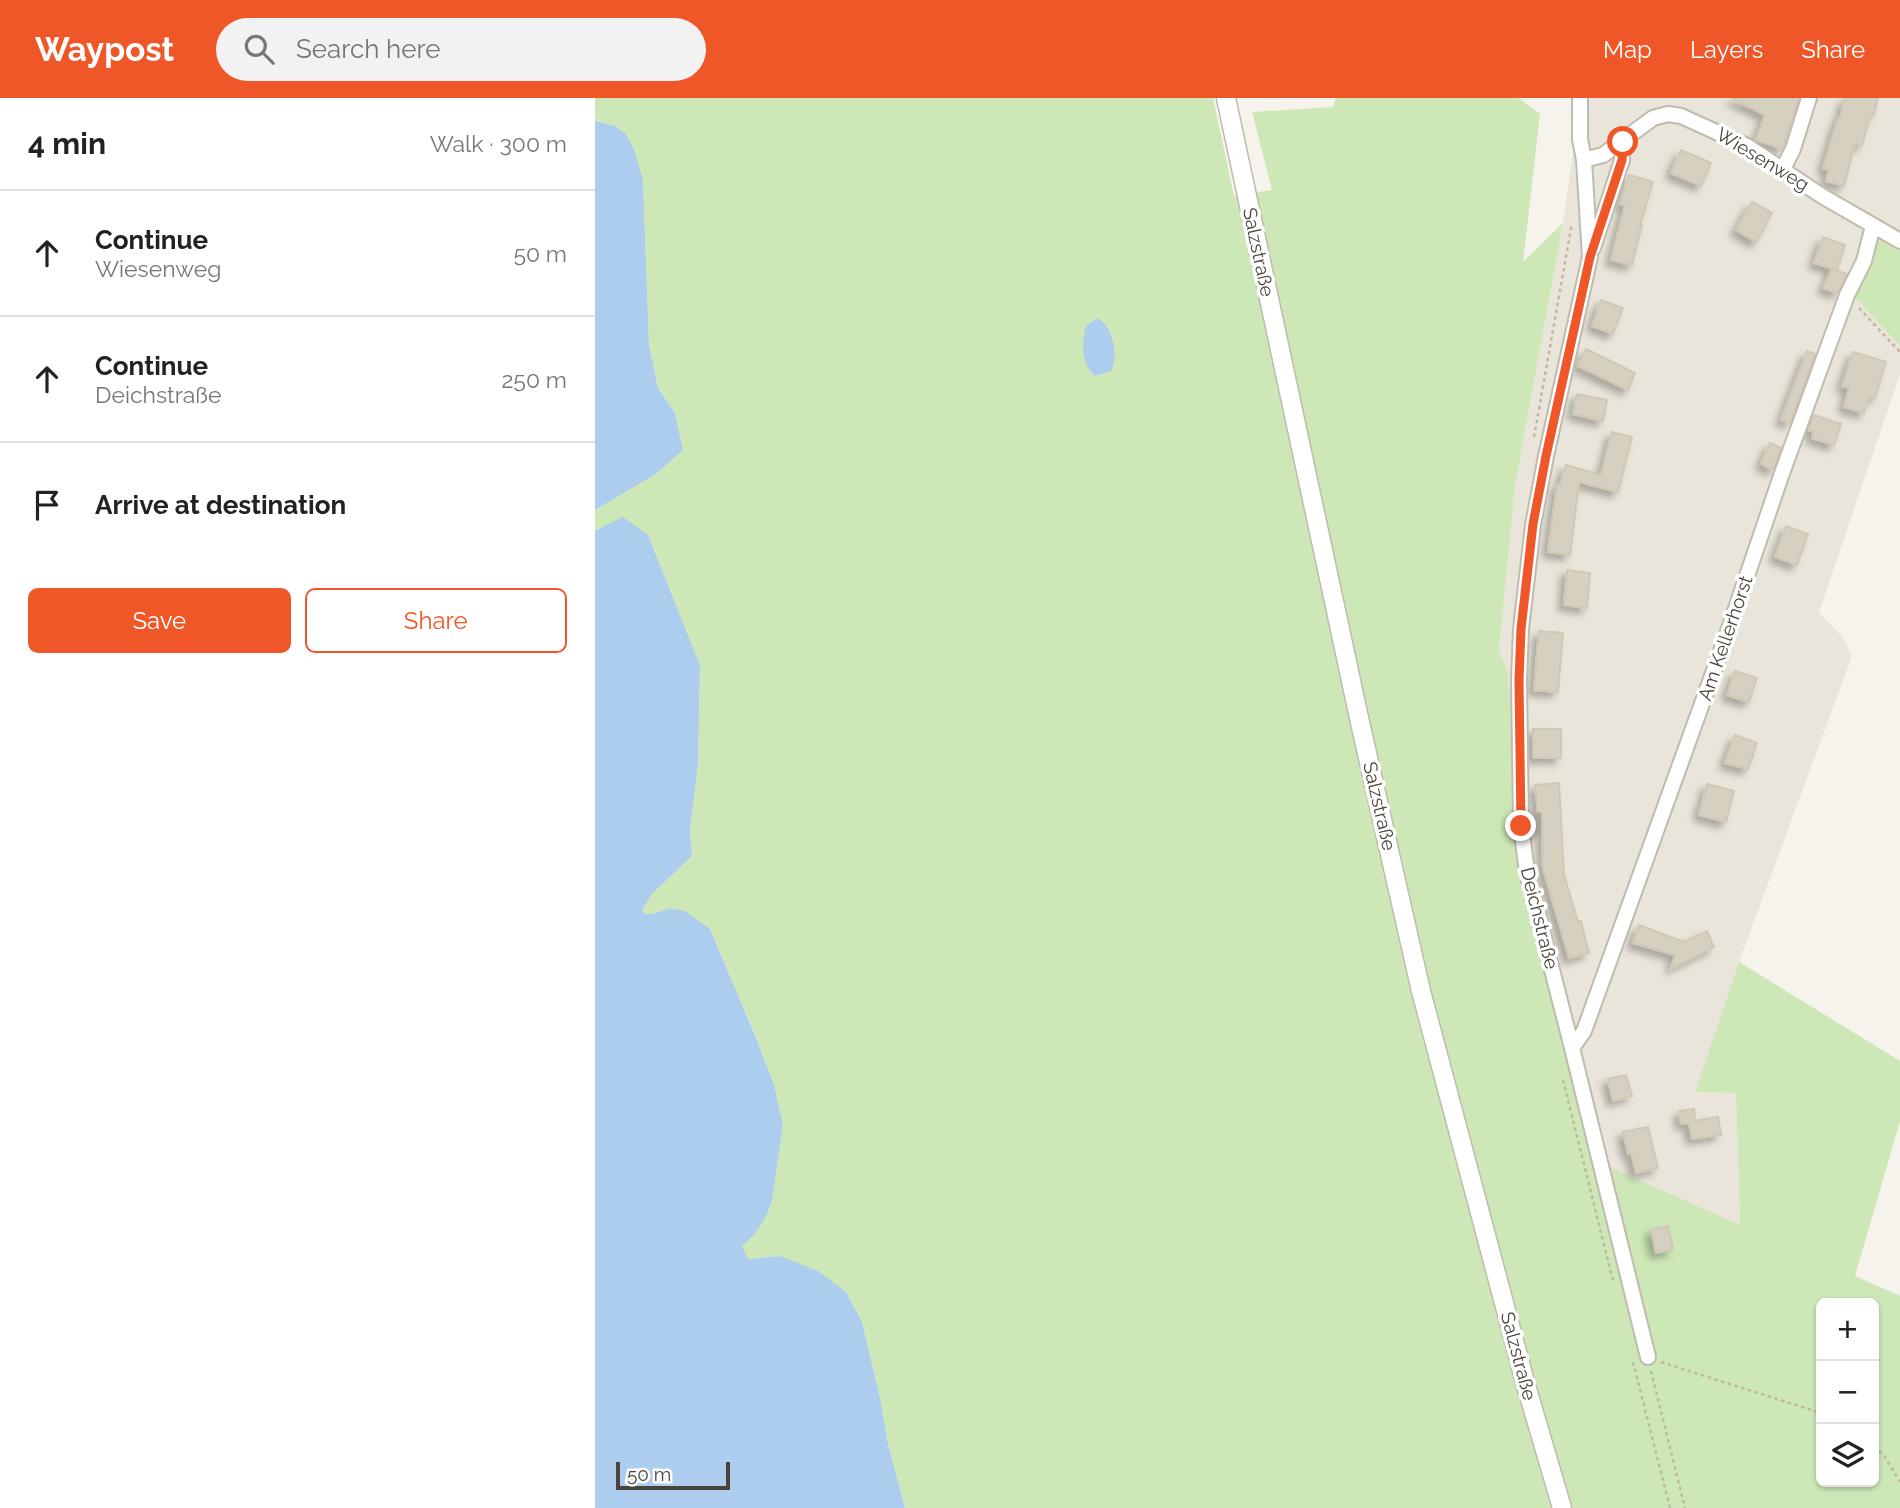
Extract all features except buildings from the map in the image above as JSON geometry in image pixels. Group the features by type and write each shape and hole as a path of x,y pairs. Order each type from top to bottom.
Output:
{"street":[{"name":"Salzstraße","path":"1226,98 1359,719 1421,991 1525,1382 1562,1508"},
{"name":"Deichstraße","path":"1580,98 1580,139 1584,160 1590,257 1548,443 1533,524 1521,629 1520,813 1527,872 1648,1357"},
{"path":"1783,169 1793,149 1809,98"},
{"name":"Wiesenweg","path":"1584,160 1603,155 1653,118 1668,114 1681,116 1725,135 1900,241"},
{"path":"1590,257 1622,160 1623,142"},
{"name":"Am Kellerhorst","path":"1572,1048 1584,1031 1847,295 1864,261 1874,226"}],"path":[{"path":"1533,442 1572,222"},
{"path":"1847,295 1900,352"},
{"path":"1563,1080 1614,1288"},
{"path":"1631,1353 1670,1508"},
{"path":"1648,1357 1816,1411"},
{"path":"1648,1357 1685,1508"},
{"path":"1879,1451 1900,1482"}],"shaded area":[{"path":"1581,98 1900,98 1900,248 1855,296 1900,346 1900,374 1819,612 1843,638 1852,656 1739,962 1695,1092 1736,1093 1740,1225 1596,1162 1517,821 1508,674 1499,650 1515,486 1563,223"}],"green space":[{"path":"595,98 1213,98 1234,196 1272,190 1252,112 1333,107 1336,98 1518,98 1540,114 1523,262 1563,223 1515,486 1499,650 1508,673 1517,821 1596,1161 1740,1225 1736,1093 1695,1092 1739,962 1900,1061 1900,1121 1855,1276 1900,1296 1900,1508 905,1508 888,1444 862,1322 846,1292 780,1256 747,1259 742,1246 755,1234 772,1201 783,1124 774,1085 757,1039 710,929 669,908 653,914 645,914 642,910 652,894 692,856 690,830 698,763 700,665 648,535 623,518 595,531 595,510 656,474 683,450 675,413 658,388 649,343 643,180 615,126 595,121"},
{"path":"1880,237 1900,248 1900,346 1855,297"}],"water":[{"path":"595,121 615,126 626,134 635,152 643,180 649,344 658,388 675,413 683,450 656,474 595,510"},
{"path":"1097,318 1111,334 1114,357 1111,371 1095,376 1087,365 1083,346 1086,326"},
{"path":"623,517 648,535 700,665 698,763 690,830 692,856 652,894 642,910 645,914 669,908 685,911 710,929 774,1085 783,1124 772,1201 755,1234 742,1246 748,1259 780,1256 818,1271 846,1292 862,1322 888,1444 905,1508 595,1508 595,531"}],"route":[{"path":"1521,826 1521,629 1533,524 1590,257 1622,160 1623,142"}]}
